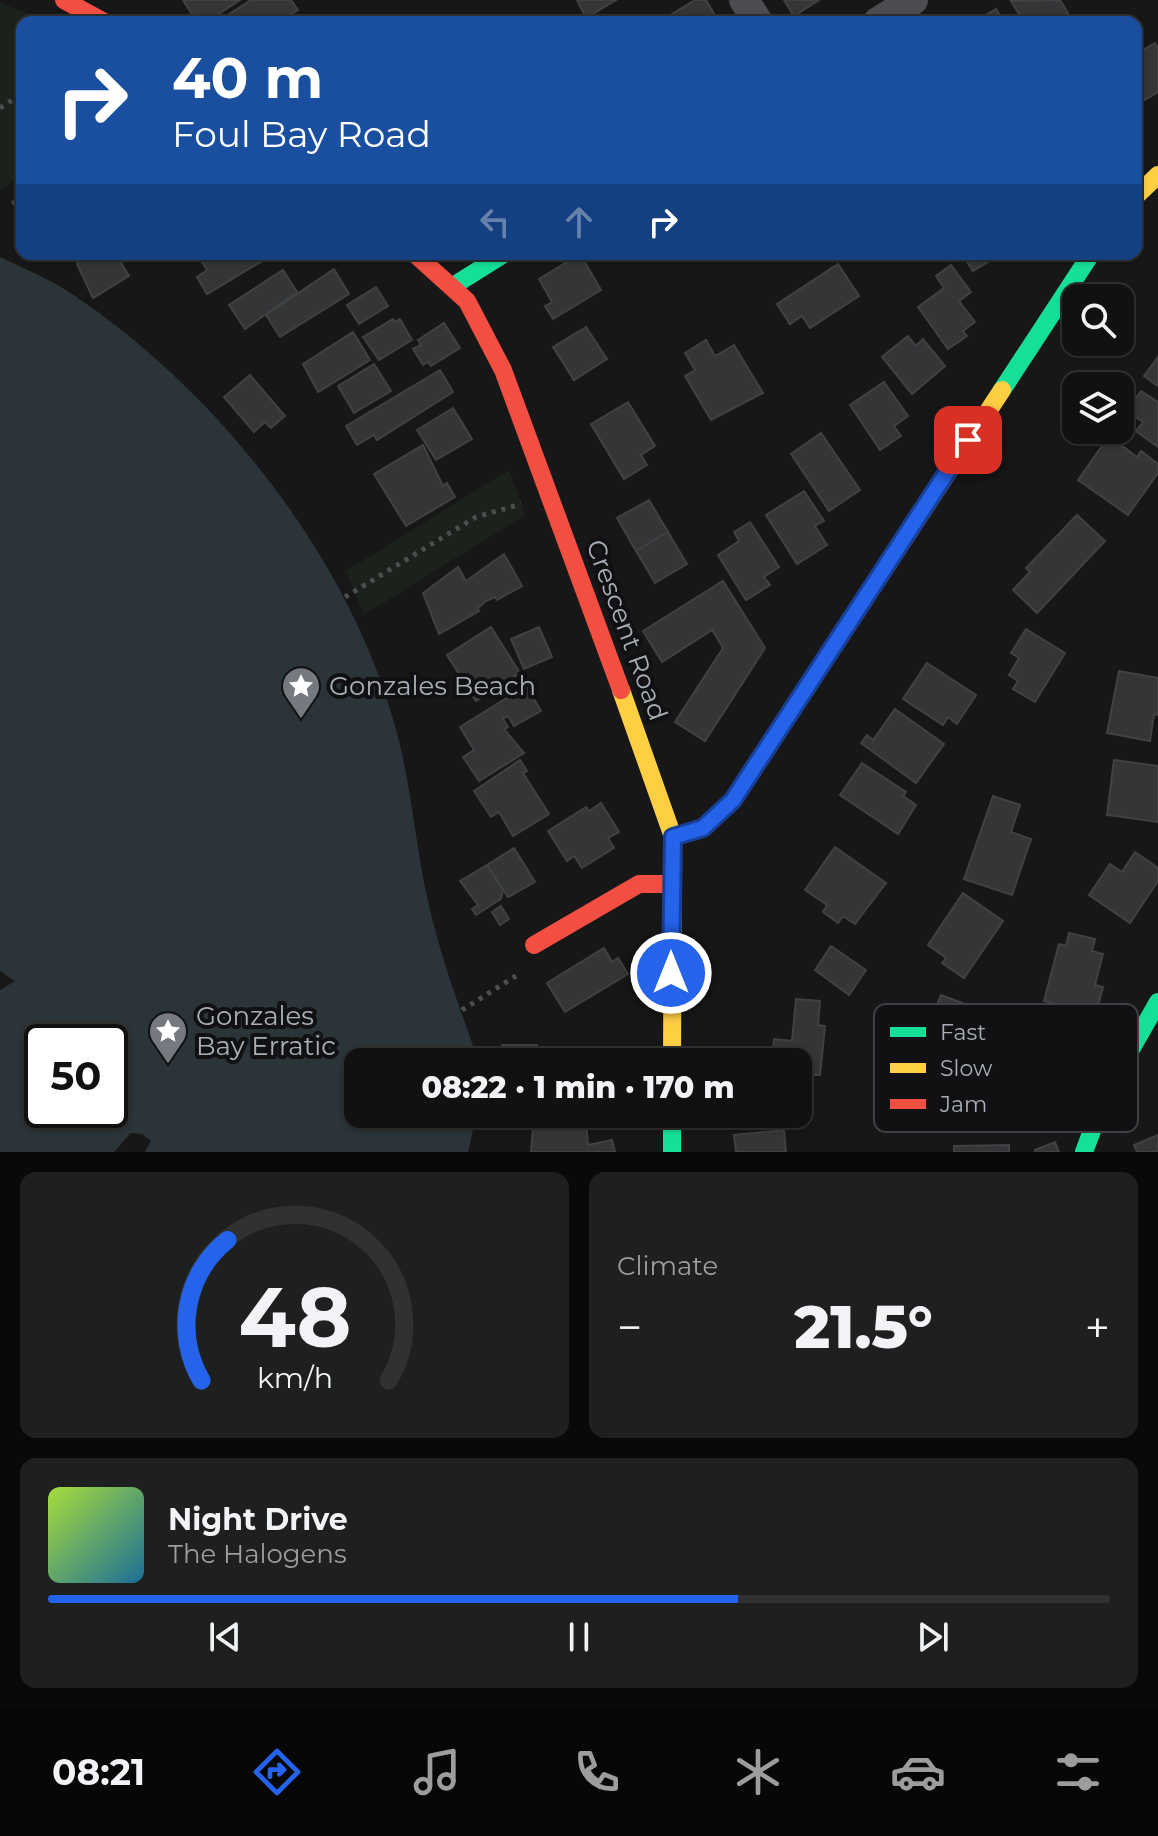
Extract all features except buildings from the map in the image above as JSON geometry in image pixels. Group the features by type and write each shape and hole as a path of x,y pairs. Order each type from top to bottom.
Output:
{"street":[{"path":"64,0 93,16"},
{"path":"888,16 913,0"},
{"path":"1142,190 1158,175"},
{"name":"Crescent Road","path":"422,260 453,286 478,318 503,370 673,837 672,1048"},
{"path":"453,286 494,260"},
{"path":"673,837 703,828 733,800 1087,260"},
{"path":"534,945 639,884 671,884"},
{"path":"1138,1039 1158,1002"},
{"path":"672,1128 672,1152"},
{"path":"1084,1152 1091,1132"}],"path":[{"path":"345,597 476,517 549,496"},
{"path":"462,1010 517,975"}],"shaded area":[{"path":"0,3 35,16 16,16 16,180 0,190"},
{"name":"Gonzales Beach","path":"0,257 75,296 129,336 182,383 231,434 276,490 316,549 351,612 379,676 399,741 433,922 474,1048 344,1048 344,1128 474,1128 468,1152 145,1152 151,1141 142,1134 131,1133 114,1152 0,1152 0,990 15,981 0,971"},
{"path":"509,470 525,515 364,615 346,571"}],"traffic: fast":[{"path":"453,286 494,260"},
{"path":"1002,390 1087,260"},
{"path":"1138,1037 1158,1002"},
{"path":"672,1128 672,1152"},
{"path":"1084,1152 1091,1132"}],"traffic: slow":[{"path":"1142,190 1158,175"},
{"path":"673,837 703,828 733,800 1002,390"},
{"path":"621,690 673,837 672,1048"}],"traffic: jam":[{"path":"64,0 93,16"},
{"path":"422,260 467,301 503,370 621,690"},
{"path":"534,945 639,884 671,884"}],"place":[{"name":"Gonzales Beach","path":"301,720"},
{"name":"Gonzales Bay Erratic","path":"168,1065"}],"route":[{"path":"671,973 673,837 703,828 725,811 968,440"}]}
